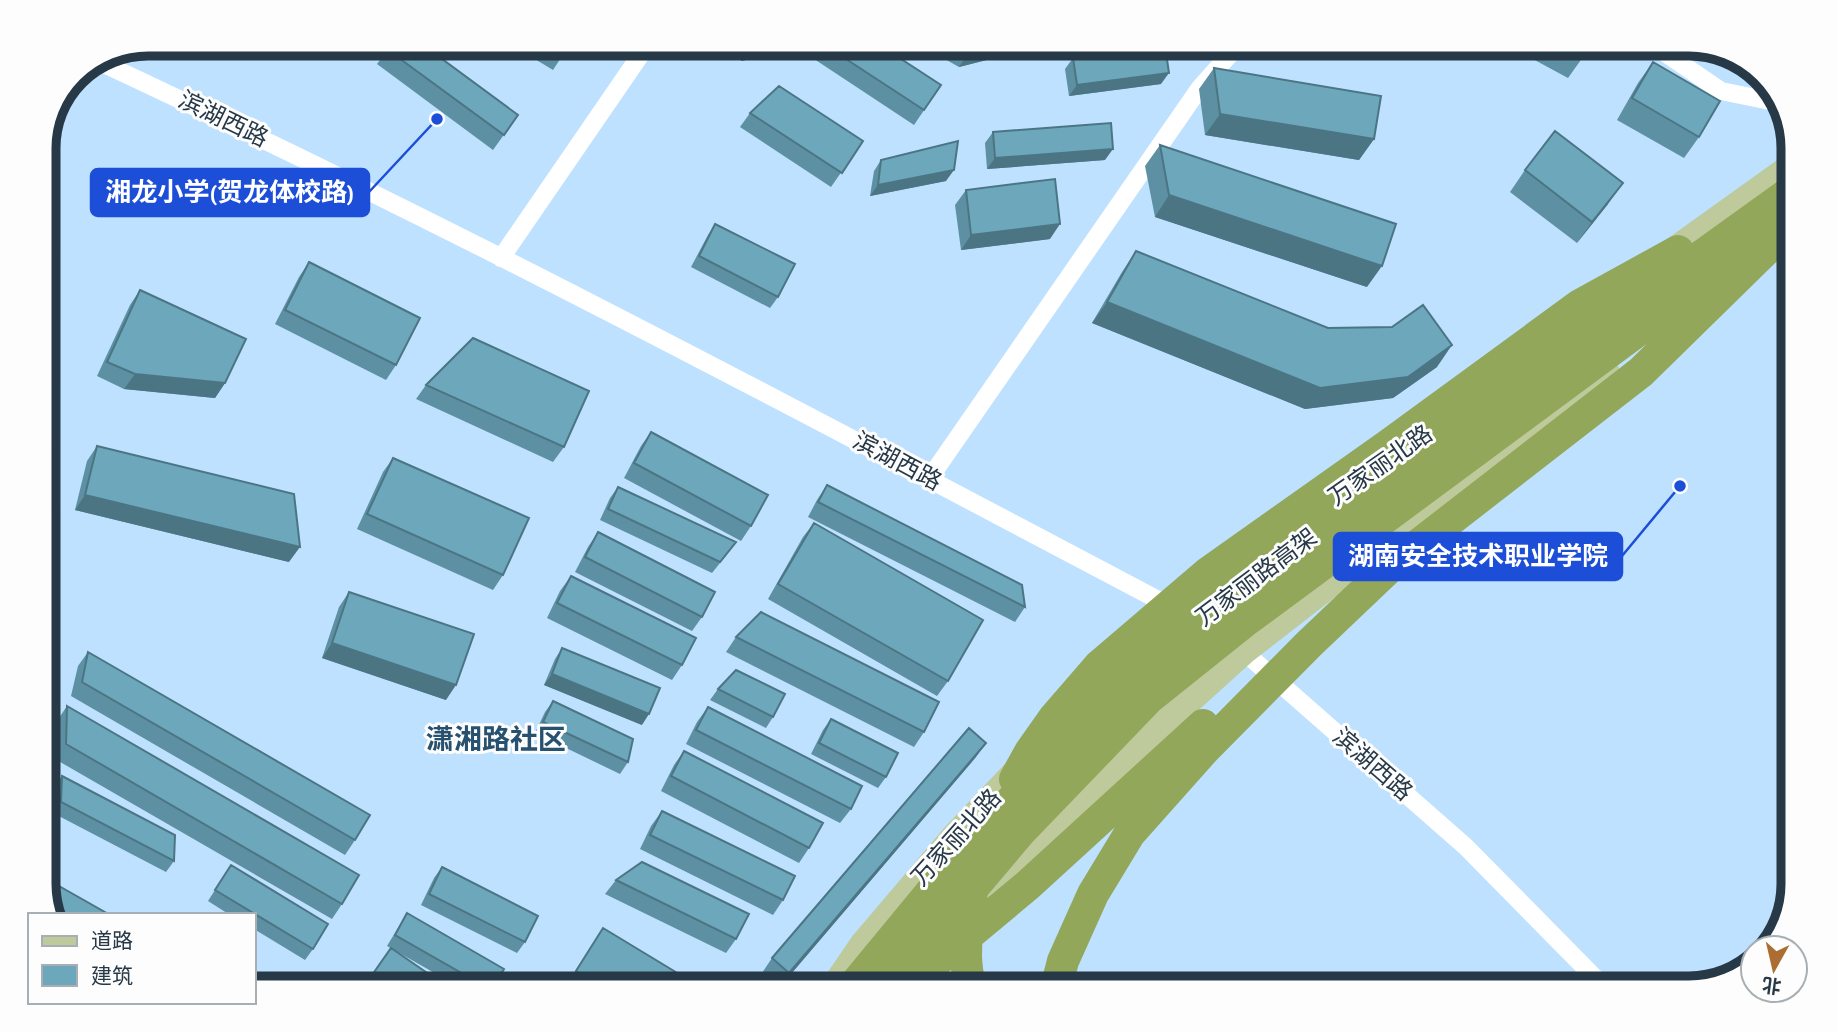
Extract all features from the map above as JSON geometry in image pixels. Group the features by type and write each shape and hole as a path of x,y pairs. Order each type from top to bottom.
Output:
{"highway":[{"path":"968,976 966,956 971,904 981,849 1000,806 1030,752 1099,666 1209,572 1580,305 1781,196"},
{"name":"万家丽路高架","path":"862,976 951,868 1021,790 1138,672 1222,602 1781,198"},
{"name":"万家丽路高架","path":"911,976 1020,832 1149,698 1244,622 1781,225"},
{"path":"911,976 1028,885 1298,637 1641,372 1781,235"},
{"path":"1059,976 1063,961 1093,894 1130,833 1205,750 1391,566"}],"main road":[{"name":"万家丽北路","path":"842,976 864,944 954,838 1086,699 1177,610 1413,444 1781,175"},
{"path":"911,976 1028,852 1243,651 1418,515 1781,243"}],"street":[{"path":"501,258 640,56"},
{"path":"929,479 1199,89 1228,56"},
{"path":"1670,56 1721,90 1767,100"},
{"name":"滨湖西路","path":"108,66 206,111 501,258 826,424 1177,610 1243,651 1466,847 1593,976"}],"building":[{"path":"396,56 438,56 518,115 504,135"},
{"path":"841,56 896,56 941,85 924,110"},
{"path":"1166,56 1169,73 1077,85 1073,58"},
{"path":"1653,62 1720,101 1699,137 1632,98"},
{"path":"1214,68 1381,96 1374,139 1220,114"},
{"path":"779,86 863,141 842,173 750,113"},
{"path":"1111,123 1113,149 995,158 993,132"},
{"path":"1555,131 1623,183 1592,222 1525,170"},
{"path":"958,141 954,170 878,185 881,160"},
{"path":"1160,145 1396,224 1382,266 1169,195"},
{"path":"1055,179 1060,224 971,235 966,190"},
{"path":"715,224 795,264 778,297 699,256"},
{"path":"1136,251 1328,328 1392,327 1423,305 1452,345 1408,377 1320,388 1107,302"},
{"path":"309,262 420,318 396,365 285,310"},
{"path":"140,290 246,339 225,383 135,374 107,362"},
{"path":"473,338 589,391 564,447 426,385"},
{"path":"651,432 768,495 751,526 634,463"},
{"path":"97,446 294,494 300,547 85,495"},
{"path":"393,458 529,518 503,575 367,514"},
{"path":"827,485 1022,585 1025,607 818,502"},
{"path":"618,487 736,542 720,562 608,509"},
{"path":"814,523 983,620 948,681 778,584"},
{"path":"598,532 715,592 702,617 585,557"},
{"path":"571,576 696,638 682,665 557,603"},
{"path":"349,592 474,634 456,685 332,643"},
{"path":"761,612 939,702 924,732 736,637"},
{"path":"562,648 660,688 649,714 552,674"},
{"path":"88,652 370,815 355,840 82,682"},
{"path":"736,670 785,694 773,717 718,689"},
{"path":"553,701 633,739 628,762 543,722"},
{"path":"67,706 359,875 342,904 66,744"},
{"path":"708,707 862,786 851,809 696,730"},
{"path":"831,719 898,753 886,777 819,743"},
{"path":"969,728 986,743 789,973 772,958"},
{"path":"684,751 823,823 809,848 671,776"},
{"path":"62,776 175,835 174,861 61,802"},
{"path":"662,811 795,876 783,900 650,835"},
{"path":"642,862 749,914 736,939 616,880"},
{"path":"231,865 328,924 313,949 215,890"},
{"path":"442,867 538,916 525,942 429,894"},
{"path":"59,886 106,913 61,913"},
{"path":"407,913 504,969 500,976 467,976 395,935"},
{"path":"603,928 682,976 584,976 576,971"},
{"path":"391,948 432,976 371,976"}],"place":[{"name":"湘龙小学(贺龙体校路)","path":"437,119"},
{"name":"湖南安全技术职业学院","path":"1680,486"}],"district":[{"name":"潇湘路社区","path":"496,741"}]}
